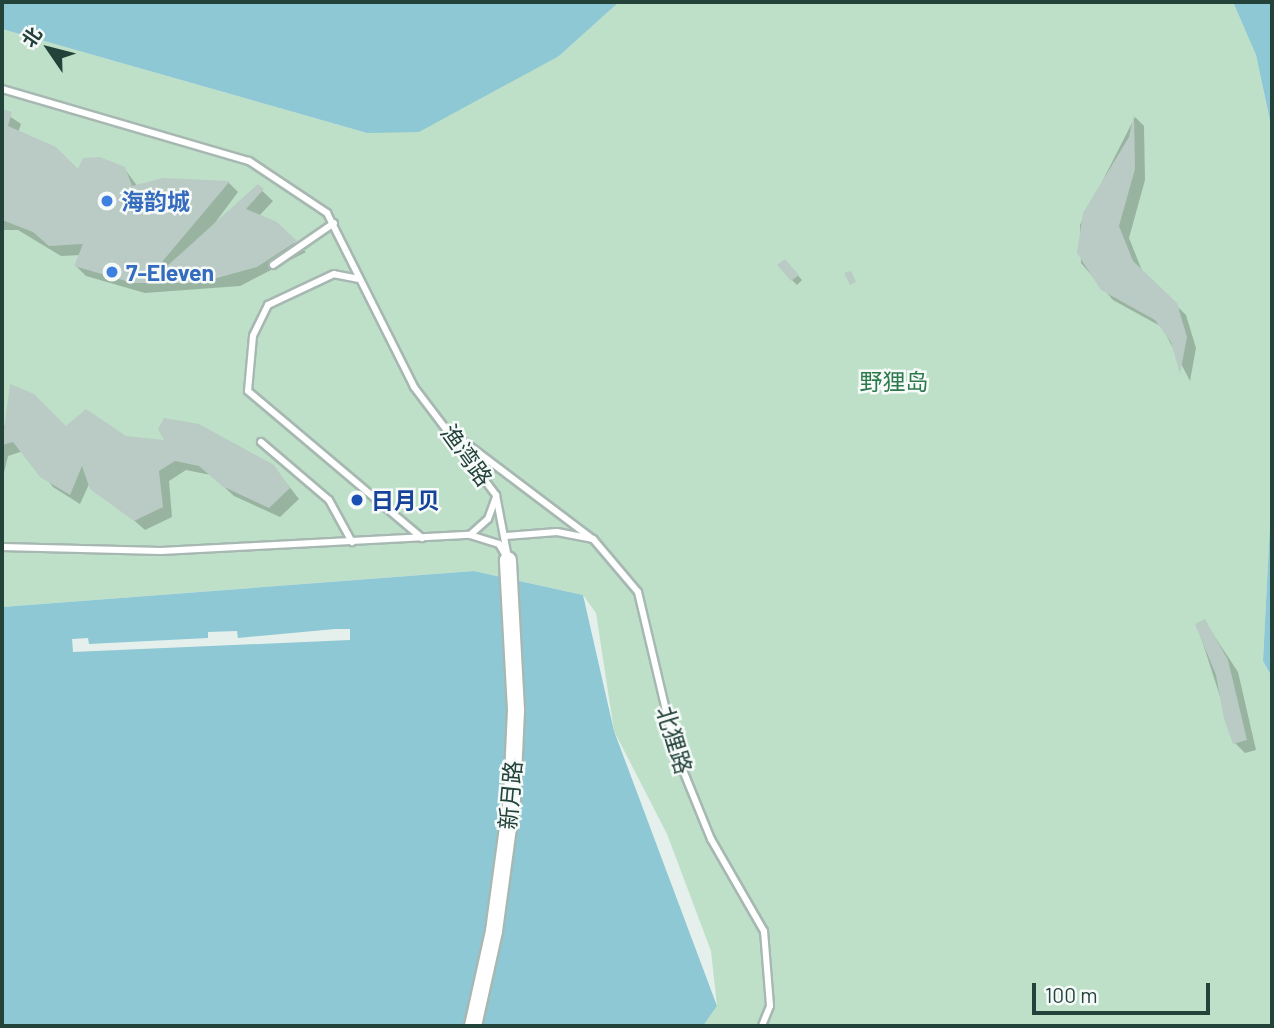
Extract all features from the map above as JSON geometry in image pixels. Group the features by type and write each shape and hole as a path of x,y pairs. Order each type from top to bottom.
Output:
{"street":[{"name":"新月路","path":"472,1026 494,931 512,798 516,710 508,560"}],"lane":[{"name":"渔湾路","path":"2,89 249,161 303,192 334,223 414,387 458,438 496,495 506,536 508,560"},
{"path":"273,265 334,223"},
{"path":"359,279 334,274 262,312 246,378 248,391 423,539"},
{"name":"北狸路","path":"458,438 594,540 638,592 676,753 712,839 764,931 770,1006 762,1026"},
{"path":"261,442 329,500 352,542"},
{"path":"470,535 488,519 496,495"},
{"path":"506,536 557,532 594,540"},
{"path":"2,547 107,552 470,535 499,544 508,560"}],"green space":[{"name":"野狸岛","path":"619,2 1233,2 1256,55 1272,130 1272,485 1263,661 1272,677 1272,1026 703,1026 717,1006 711,951 667,834 614,731 596,613 583,595 474,571 2,607 2,29 367,133 559,56"}],"water":[{"path":"2,2 619,2 559,56 419,132 367,133 2,29"},
{"path":"1233,2 1272,2 1272,130 1256,55"},
{"path":"1272,485 1272,677 1263,661"},
{"path":"474,571 583,595 614,731 717,1006 703,1026 2,1026 2,607"}],"pier":[{"path":"350,629 350,640 73,652 72,639 88,638 89,644 208,638 208,632 237,631 238,638"}],"building":[{"name":"海韵城","path":"2,109 12,112 8,126 56,147 78,169 83,158 100,157 125,167 132,186 163,178 230,181 162,262 166,267 258,184 264,189 246,209 277,222 297,241 257,267 199,283 133,283 74,266 83,244 49,246 33,232 2,220"},
{"path":"1134,114 1135,169 1119,226 1133,261 1177,303 1187,337 1180,374 1171,342 1155,320 1101,290 1077,253 1083,213 1129,137"},
{"path":"785,259 799,275 791,281 777,265"},
{"path":"851,271 856,282 850,285 844,273"},
{"path":"10,384 34,394 66,426 86,409 126,436 164,440 158,429 164,418 199,424 274,465 290,488 269,508 222,486 199,466 175,461 159,471 163,507 134,521 90,489 82,466 70,495 40,477 13,442 2,445"},
{"path":"1205,619 1228,660 1247,740 1233,744 1224,719 1216,675 1195,624"}],"place":[{"name":"海韵城","path":"107,201"},
{"name":"7-Eleven","path":"112,272"},
{"name":"日月贝","path":"357,500"}]}
